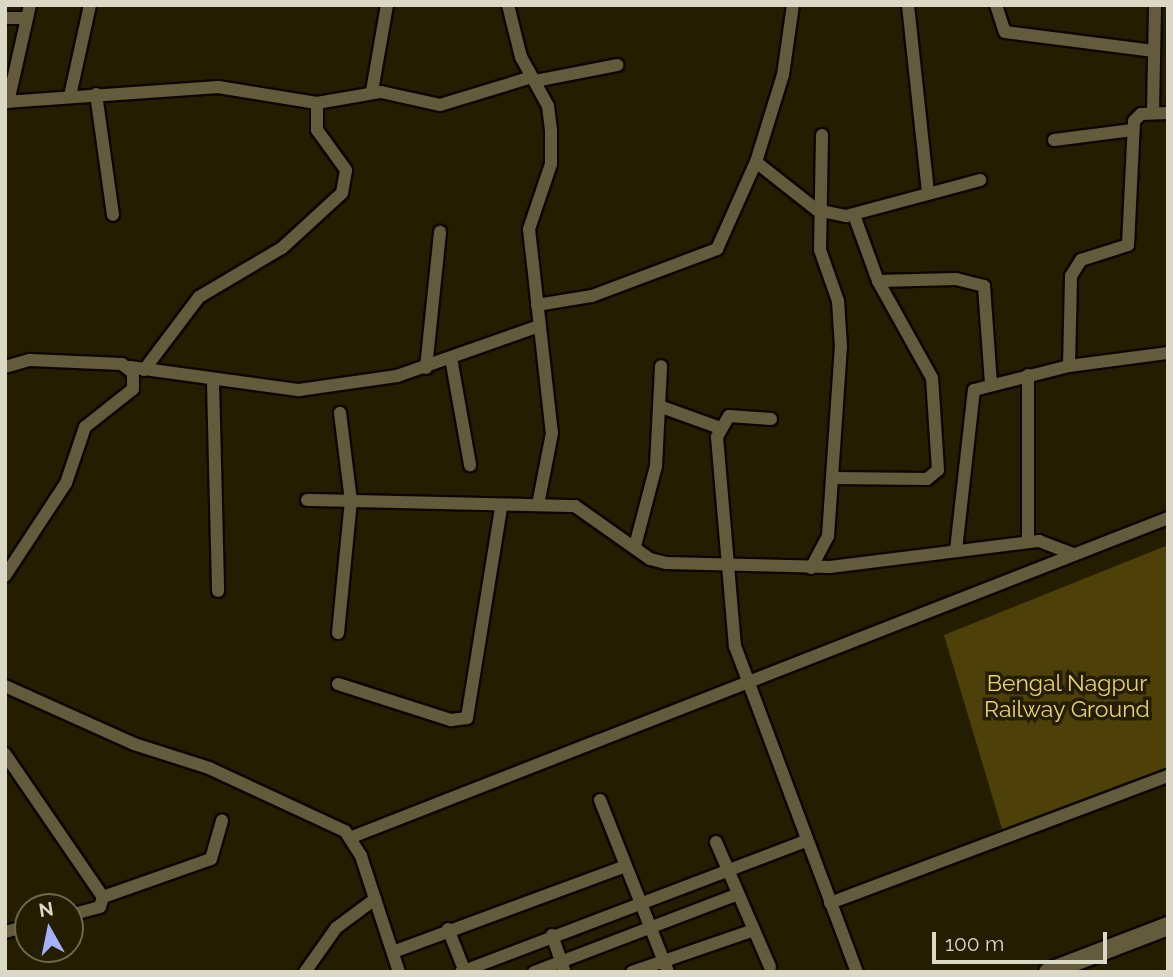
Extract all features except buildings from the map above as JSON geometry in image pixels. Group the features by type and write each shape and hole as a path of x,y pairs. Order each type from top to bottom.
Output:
{"main road":[{"path":"1048,972 1085,965 1168,926"}],"street":[{"path":"70,96 90,5"},
{"path":"372,91 387,5"},
{"path":"508,5 533,79 550,114 552,150 529,219 552,433 538,505"},
{"path":"537,305 592,296 706,258 720,243 756,162 783,75 793,5"},
{"path":"908,5 928,193"},
{"path":"996,5 1005,32 1154,51"},
{"path":"1153,112 1154,5"},
{"path":"5,18 28,12 7,102 230,87 317,103 372,91 440,105 533,79 617,65"},
{"path":"96,94 113,215"},
{"path":"5,576 66,483 85,427 133,390 137,369 199,297 282,248 342,193 346,170 317,130 317,103"},
{"path":"1069,366 1071,276 1080,260 1128,245 1132,130 1141,114 1168,113"},
{"path":"1054,140 1132,130"},
{"path":"811,568 828,536 835,478 841,347 838,300 820,250 822,135"},
{"path":"756,162 821,211 854,215 980,180"},
{"path":"835,478 927,479 938,470 932,378 878,281 854,215"},
{"path":"426,368 440,232"},
{"path":"878,281 956,279 984,286 991,383"},
{"path":"5,367 30,360 137,369 213,382 299,390 426,368 539,326"},
{"path":"956,550 968,403 974,390 991,383 1069,366 1168,353"},
{"path":"451,358 470,465"},
{"path":"635,546 656,466 661,366"},
{"path":"1028,375 1028,542"},
{"path":"213,382 218,591"},
{"path":"659,406 720,428"},
{"path":"338,633 351,501 340,413"},
{"path":"771,419 736,414 720,428 717,455 731,566 735,646 747,685 857,972"},
{"path":"307,500 501,507 538,505 588,511 655,561 811,568 1048,541 1073,554"},
{"path":"338,684 451,720 467,718 501,507"},
{"path":"352,837 747,685 1168,517"},
{"path":"5,686 134,744 209,768 352,837 399,972"},
{"path":"5,754 103,897"},
{"path":"830,903 1168,776"},
{"path":"600,800 666,967"},
{"path":"103,897 212,859 222,821"},
{"path":"448,929 464,971 552,934 806,841"},
{"path":"716,842 770,967"},
{"path":"393,952 448,929 625,866"},
{"path":"534,972 564,967 738,894"},
{"path":"84,911 100,907 103,897"},
{"path":"305,972 336,928 375,899"},
{"path":"632,972 666,967 754,930"},
{"path":"552,934 564,967"}],"green space":[{"name":"Bengal Nagpur Railway Ground","path":"1168,545 1168,785 1006,842 944,635"}]}
